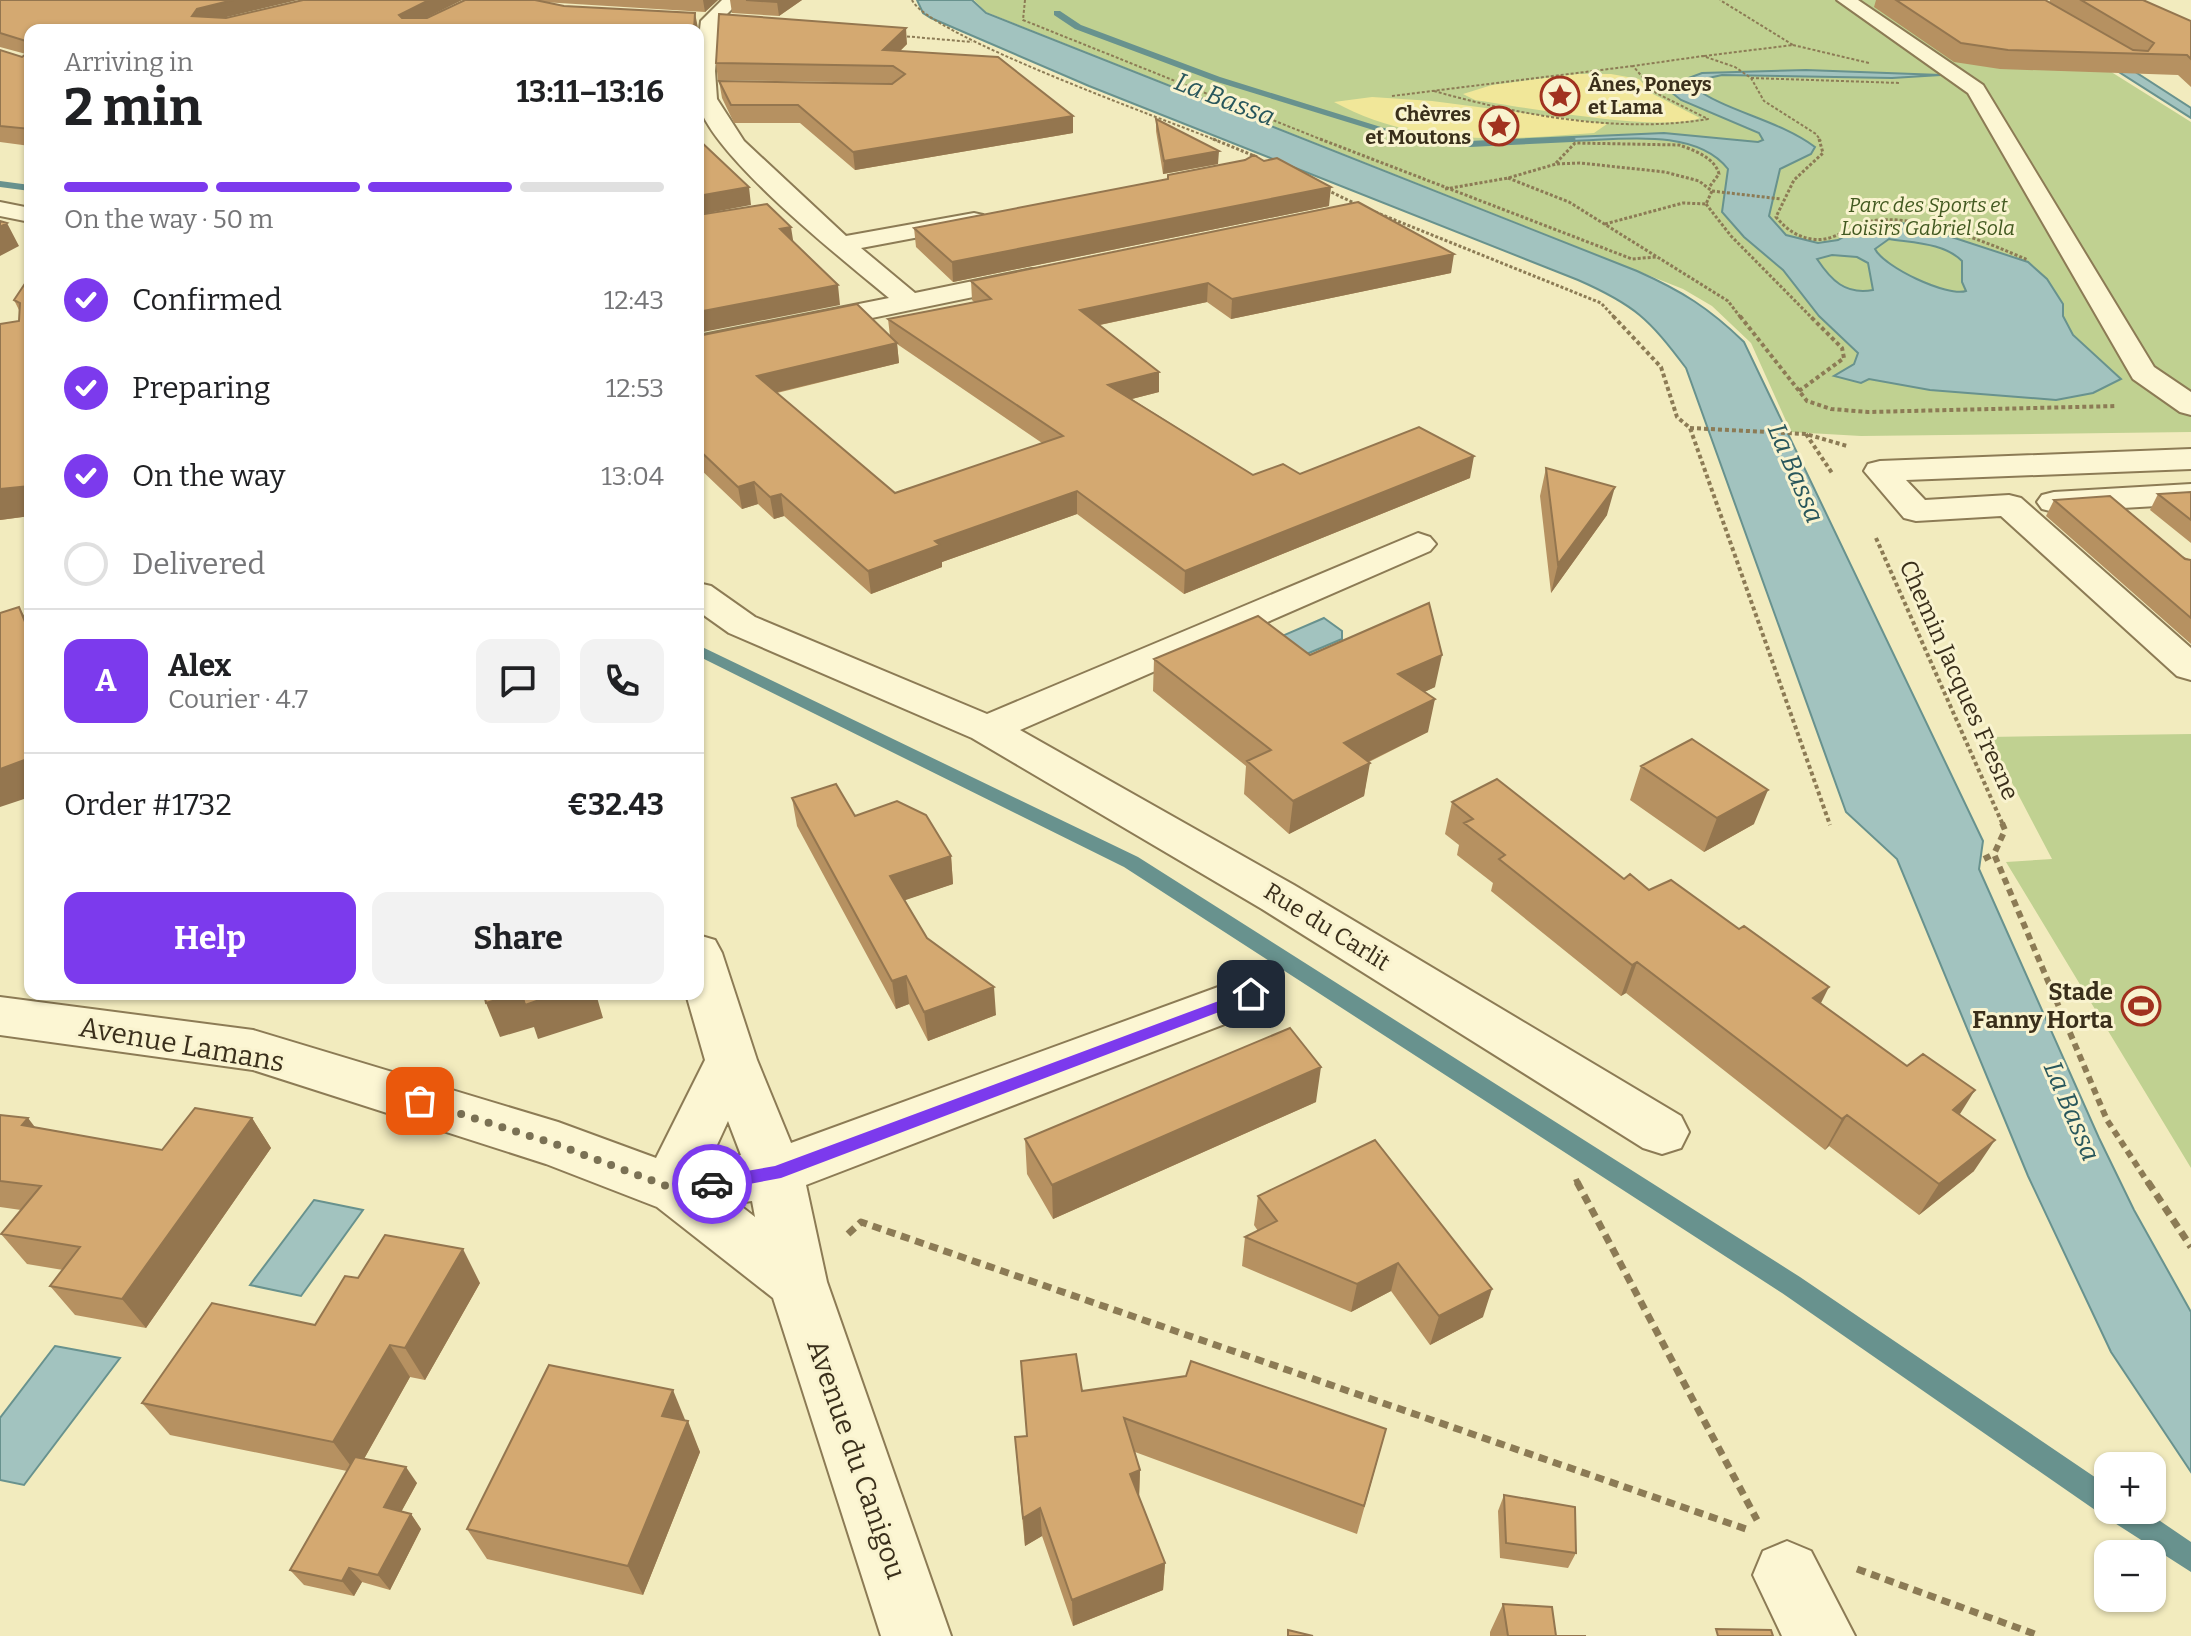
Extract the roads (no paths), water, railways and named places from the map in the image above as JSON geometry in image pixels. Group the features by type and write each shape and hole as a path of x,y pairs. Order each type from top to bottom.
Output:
{"street":[{"path":"702,21 732,0"},
{"path":"1846,0 1976,89 2143,373 2191,406"},
{"path":"702,21 741,23"},
{"path":"704,32 714,89 714,120 799,207 909,301"},
{"path":"770,212 799,207"},
{"path":"0,209 24,214"},
{"path":"842,244 996,215"},
{"path":"704,344 1064,270"},
{"path":"2191,459 1880,471 1916,511 2191,494"},
{"path":"2110,498 2145,527"},
{"path":"2009,505 2191,668"},
{"path":"987,729 1418,544"},
{"name":"Rue du Carlit","path":"704,598 742,625 987,729 1278,897 1662,1132"},
{"name":"Avenue du Canigou","path":"704,972 731,1060 775,1173 797,1282 916,1636"},
{"path":"677,1190 775,1173 1251,994"},
{"name":"Avenue Lamans","path":"0,1016 253,1050 558,1145 677,1190"},
{"path":"677,1190 682,1160 731,1060"},
{"path":"677,1190 797,1282"},
{"path":"1767,1547 1820,1636"}],"water":[{"name":"La Bassa","path":"917,0 972,0 986,13 1637,271 1694,301 1744,342 1983,841 1979,869 2099,1138 2134,1210 2191,1312 2191,1472 2111,1352 2028,1176 1897,859 1846,812 1686,368 1662,337 1640,315 1614,297 1578,280 1089,86 931,18 923,13"},
{"path":"2075,44 2092,44 2191,108 2191,118"},
{"path":"1806,70 1941,75 1892,78 1722,75 1695,81 1692,86 1720,103 1785,129 1815,147 1811,154 1780,169 1769,216 1786,235 1818,243 1838,240 1862,226 1896,222 1918,226 2028,262 2047,279 2063,304 2063,316 2073,335 2121,379 2093,393 2056,400 1930,390 1869,379 1861,383 1834,376 1854,364 1858,353 1819,316 1783,270 1744,237 1722,212 1728,169 1714,156 1677,141 1633,138 1572,141 1573,137 1664,133 1763,140 1759,133 1681,100 1671,92 1670,85 1702,73","holes":["1889,239 1928,245 1955,255 1962,261 1962,282 1966,291 1945,290 1890,264 1875,249","1832,255 1857,257 1868,263 1873,290 1854,290 1833,279 1817,259"]},
{"path":"1324,618 1342,631 1342,639 1290,661 1266,643"},
{"path":"314,1200 363,1210 301,1296 250,1285"},
{"path":"55,1346 120,1358 24,1485 0,1480 0,1418"}],"waterway":[{"name":"La Bassa","path":"1057,13 1078,27 1217,79 1383,130 1470,144 1572,139"},
{"path":"0,184 24,187"},
{"path":"704,653 1131,862 1791,1285 2094,1492"},
{"path":"2141,1524 2191,1558"}],"place":[{"name":"Ânes, Poneys et Lama","path":"1560,96"},
{"name":"Chèvres et Moutons","path":"1499,126"},
{"name":"Stade Fanny Horta","path":"2141,1006"}],"park label":[{"name":"Parc des Sports et Loisirs Gabriel Sola","path":"1928,216"}]}
